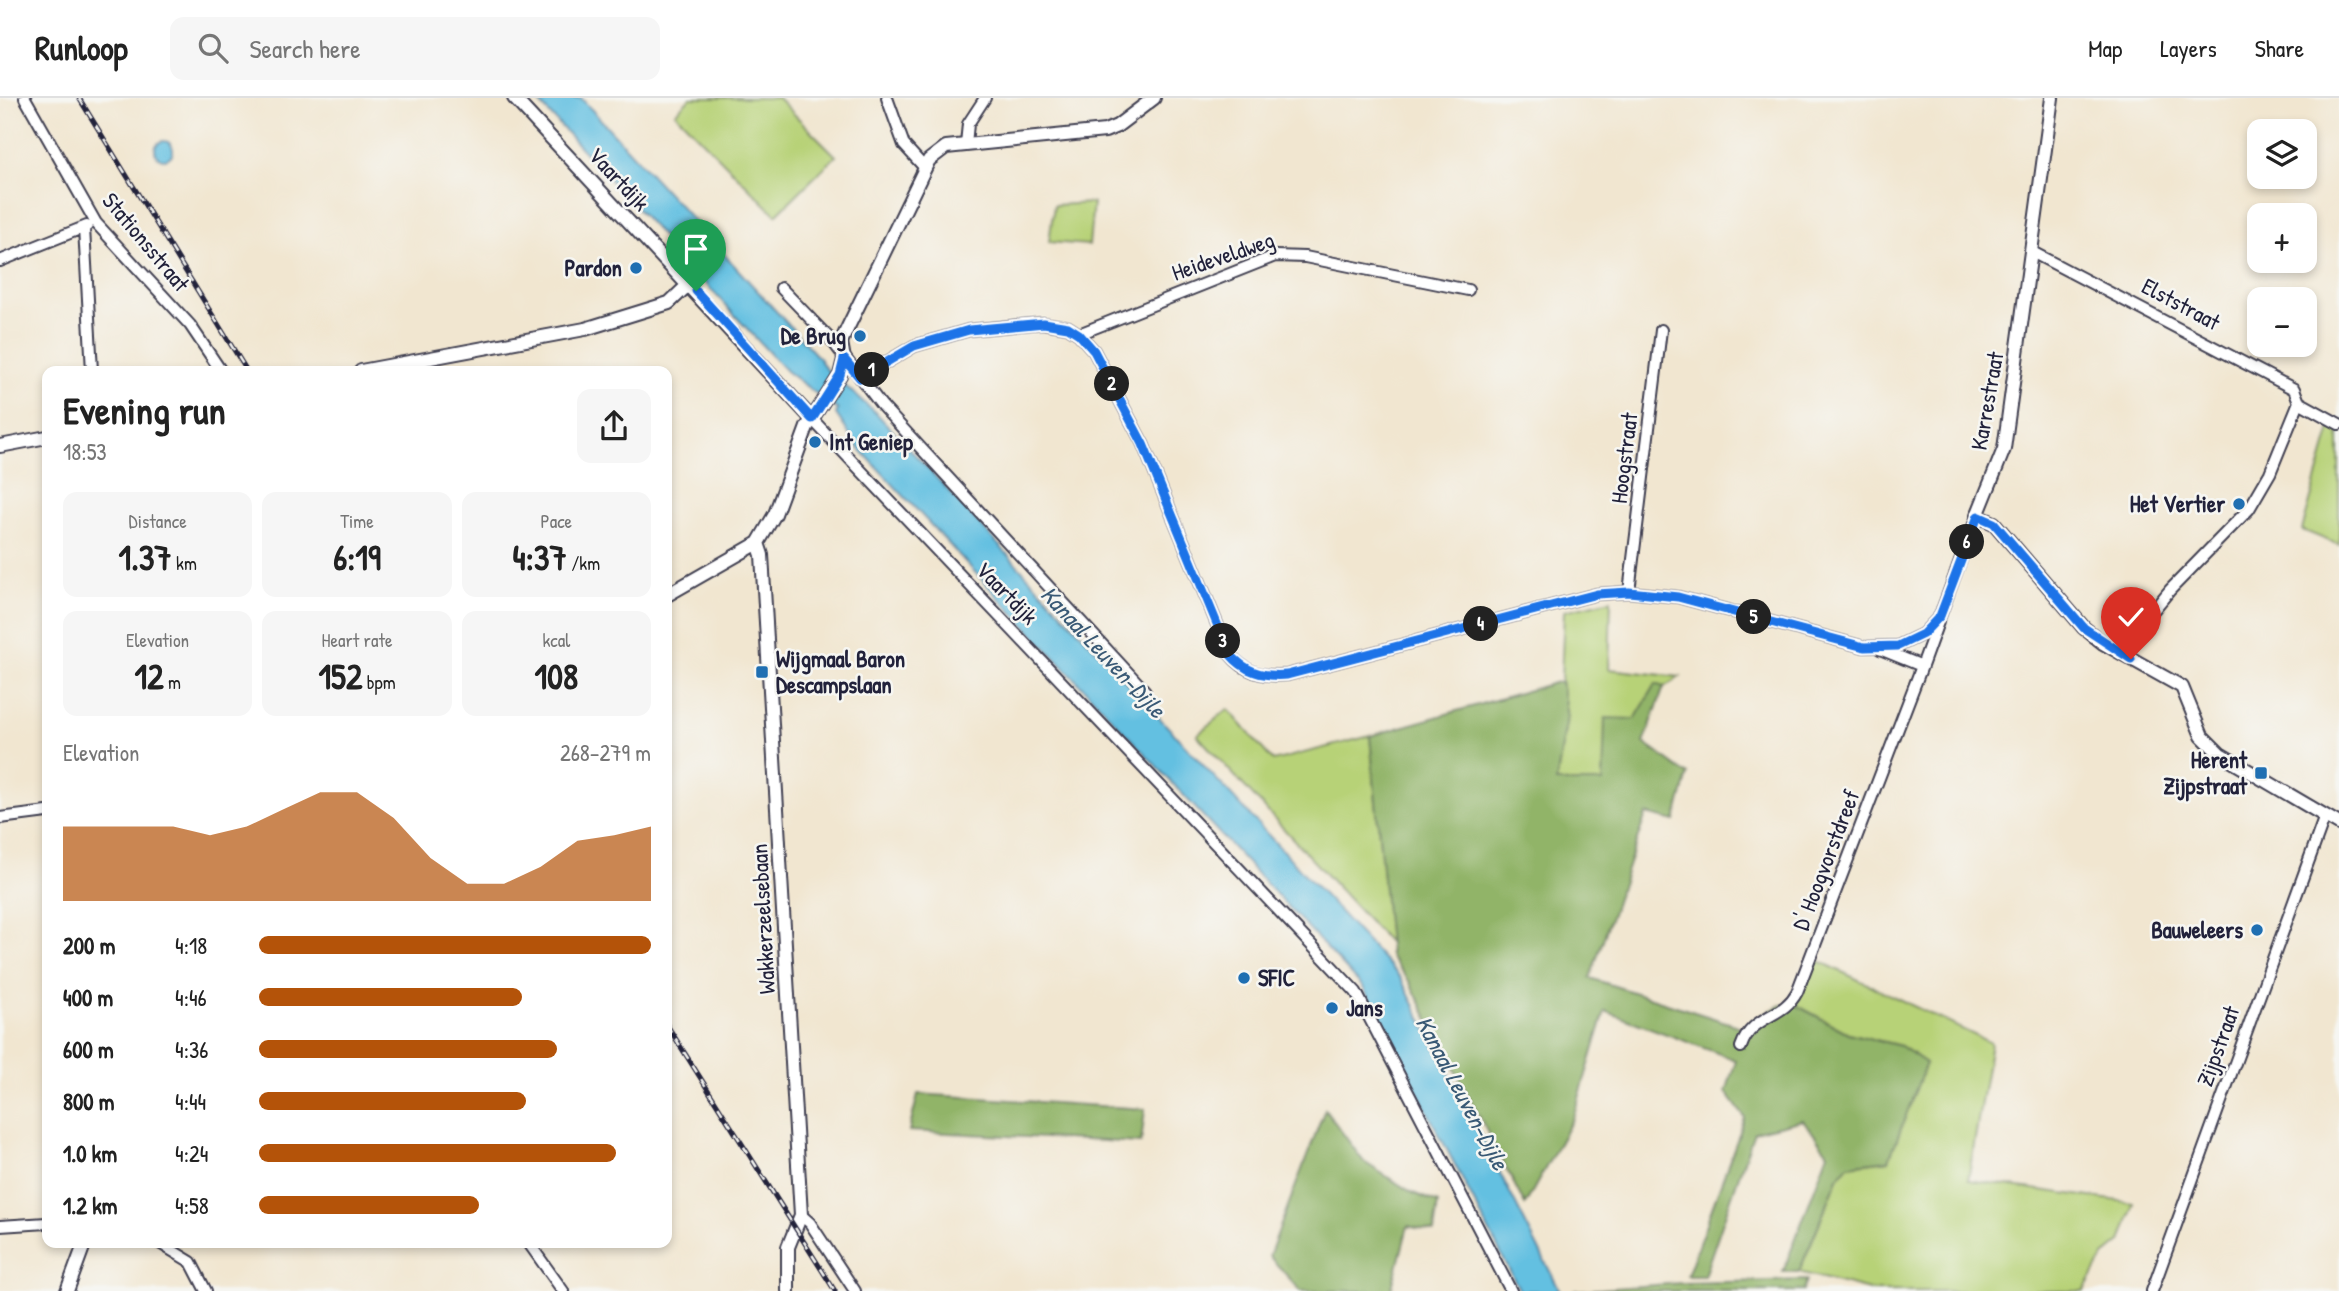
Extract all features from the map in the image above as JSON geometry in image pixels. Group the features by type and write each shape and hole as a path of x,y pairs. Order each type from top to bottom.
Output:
{"street":[{"name":"Stationsstraat","path":"25,98 96,223 190,325 218,366"},
{"name":"Vaartdijk","path":"514,98 812,419 1356,992 1511,1291"},
{"path":"887,98 905,145 924,167"},
{"path":"966,144 968,124 985,98"},
{"path":"672,592 758,543 775,514 812,419 840,375 844,359 841,349 848,327 924,167 946,147 1105,131 1117,127 1154,98"},
{"name":"Karrestraat","path":"1978,516 2004,449 2052,98"},
{"path":"0,261 96,223"},
{"path":"84,228 92,366"},
{"name":"Elststraat","path":"2032,252 2052,260 2294,389 2299,402 2339,424"},
{"name":"Heideveldweg","path":"1079,334 1275,256 1305,257 1468,290"},
{"path":"387,366 585,328 668,303 689,284"},
{"name":"Vaartdijk","path":"781,288 833,342 883,406 1144,691"},
{"path":"860,378 914,346 969,330 1044,323 1068,327 1079,334 1094,351 1143,444 1229,653 1253,673 1267,676 1287,675 1597,594 1629,592 1678,597 1856,645 1880,649 1922,666"},
{"name":"Hoogstraat","path":"1629,592 1661,330"},
{"path":"2119,652 2170,590 2230,533 2249,509 2270,473 2299,402"},
{"path":"0,446 42,438"},
{"path":"1978,516 1994,523 2084,628 2119,652 2182,687 2202,736 2220,754 2339,824"},
{"name":"D' Hoogvorstdreef","path":"1741,1047 1757,1022 1783,1009 1797,992 1978,516"},
{"name":"Wakkerzeelsebaan","path":"758,543 762,555 802,1215 788,1247 788,1291"},
{"path":"1880,649 1898,646 1923,634 1940,616"},
{"path":"0,818 42,814"},
{"name":"Zijpstraat","path":"2152,1291 2325,816"},
{"path":"802,1215 855,1291"},
{"path":"0,1226 42,1223"},
{"path":"67,1291 83,1248"},
{"path":"168,1248 191,1262 206,1291"},
{"path":"532,1248 563,1291"}],"green space":[{"path":"690,98 778,98 836,156 776,215 675,113"},
{"path":"1093,203 1089,245 1049,242 1054,205"},
{"path":"2332,425 2339,429 2339,545 2302,530"},
{"path":"1611,600 1609,669 1680,677 1664,687 1656,684 1603,782 1556,782 1567,717 1561,681 1564,611"},
{"path":"1561,681 1567,717 1556,782 1603,782 1605,718 1635,719 1656,684 1664,687 1644,743 1688,775 1675,821 1646,814 1590,978 1747,1029 1754,1019 1781,1005 1796,1005 1848,1033 1901,1046 1926,1063 1889,1160 1848,1165 1838,1178 1799,1272 1783,1272 1828,1153 1803,1120 1754,1132 1704,1276 1687,1276 1745,1118 1726,1092 1736,1060 1605,1011 1573,1118 1525,1205 1409,981 1390,956 1370,736"},
{"path":"1228,709 1273,761 1370,736 1389,943 1197,735"},
{"path":"1817,960 1991,1043 1968,1180 2134,1203 2121,1242 2104,1256 2084,1291 1873,1291 1799,1272 1838,1178 1848,1165 1889,1160 1901,1046 1848,1033 1796,1005"},
{"path":"918,1094 1145,1109 1141,1143 909,1131"},
{"path":"1325,1109 1364,1162 1413,1193 1438,1203 1434,1232 1408,1226 1391,1291 1301,1291 1269,1256"},
{"path":"1807,1280 1803,1291 1573,1291 1682,1283"}],"water":[{"path":"535,98 581,98 819,358 825,368 879,416 1400,977 1560,1291 1520,1291 1363,987 857,446 836,414 838,410 786,371"},
{"path":"164,141 170,144 173,150 170,156 164,159 158,156 155,150 158,144"}],"railway":[{"path":"79,98 244,366"},
{"path":"672,1033 835,1291"}],"place":[{"name":"Pardon","path":"636,268"},
{"name":"De Brug","path":"860,336"},
{"name":"Int Geniep","path":"815,442"},
{"name":"Het Vertier","path":"2239,504"},
{"name":"Wijgmaal Baron Descampslaan","path":"762,672"},
{"name":"Herent Zijpstraat","path":"2261,773"},
{"name":"Bauweleers","path":"2257,930"},
{"name":"SFIC","path":"1244,978"},
{"name":"Jans","path":"1332,1008"}],"route":[{"path":"696,291 812,419 840,375 844,359 860,378 914,346 969,330 1044,323 1068,327 1079,334 1094,351 1143,444 1229,653 1253,673 1267,676 1287,675 1597,594 1629,592 1678,597 1864,647 1880,649 1898,646 1923,634 1940,616 1978,516 1994,523 2084,628 2131,659"}],"water label":[{"name":"Kanaal Leuven-Dijle","path":"1103,652"},
{"name":"Kanaal Leuven-Dijle","path":"1462,1093"}]}
